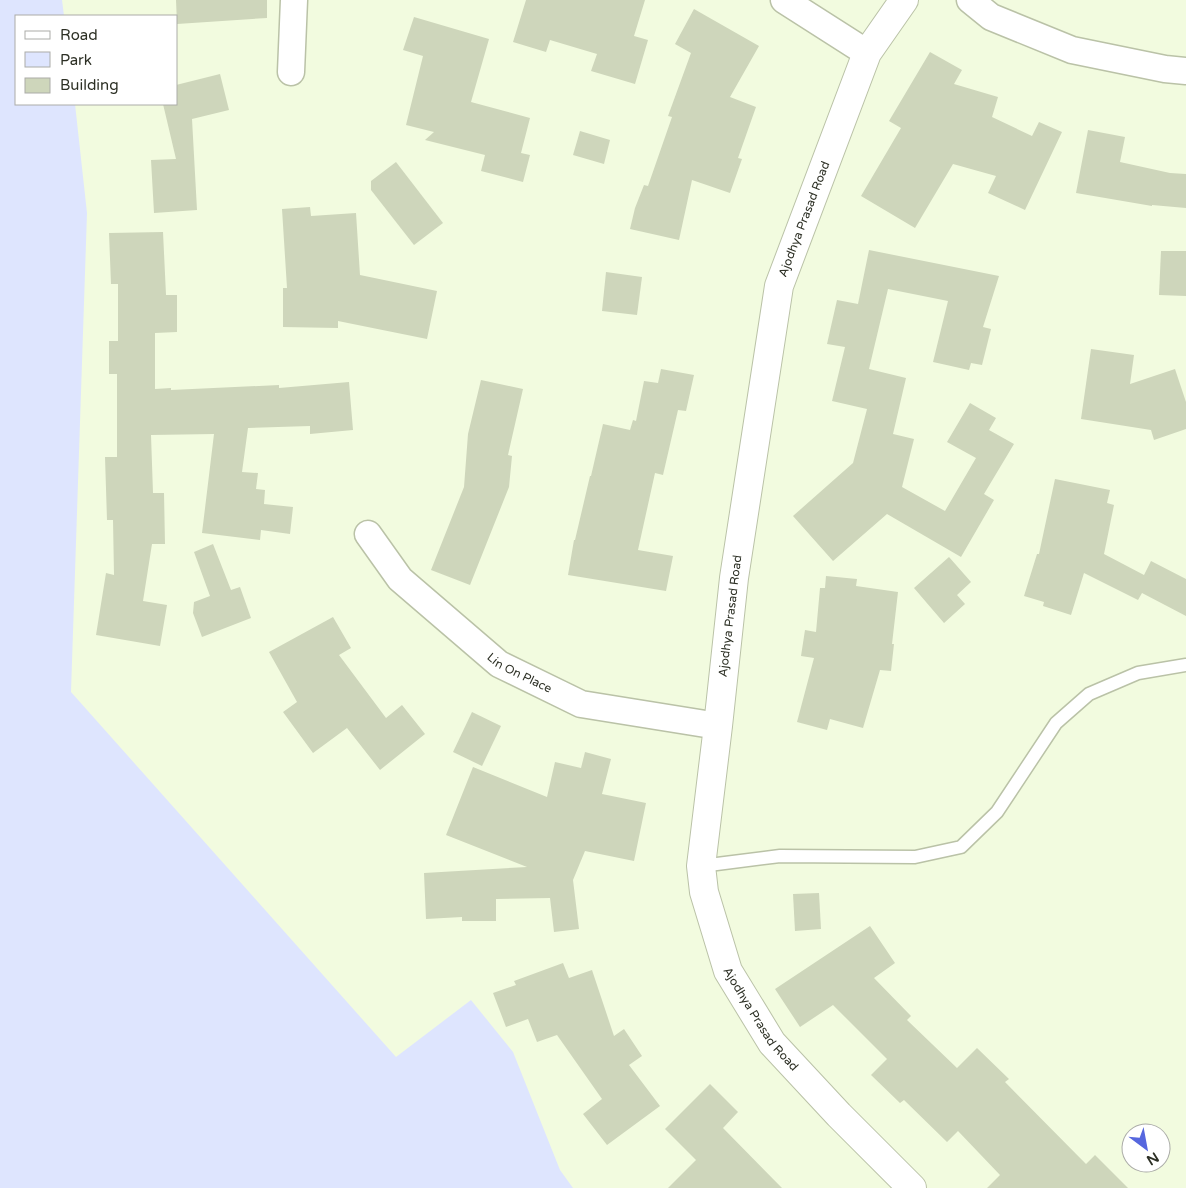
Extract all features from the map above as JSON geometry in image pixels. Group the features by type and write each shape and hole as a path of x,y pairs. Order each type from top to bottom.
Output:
{"street":[{"path":"291,72 294,0"},
{"path":"784,0 867,53"},
{"name":"Ajodhya Prasad Road","path":"904,0 867,53 778,286 734,578 701,866 704,892 728,970 772,1043 839,1115 912,1188"},
{"path":"970,0 991,17 1072,50 1165,69 1186,71"},
{"name":"Lin On Place","path":"368,534 400,579 499,664 580,704 718,726"}],"lane":[{"path":"701,866 780,856 915,857 961,847 997,812 1056,723 1089,694 1138,674 1186,665"}],"green space":[{"path":"0,0 62,0 64,15 15,15 15,105 75,105 87,213 71,692 396,1057 471,1000 513,1052 560,1170 573,1188 0,1188"}],"building":[{"path":"176,0 267,0 267,18 178,24"},
{"path":"526,0 645,0 634,36 648,40 635,84 591,71 597,54 550,40 546,52 513,42"},
{"path":"694,9 759,46 730,97 756,107 738,158 742,159 730,193 692,180 679,240 630,229 635,208 644,185 648,186 672,117 668,116 691,53 675,44"},
{"path":"414,17 489,39 471,102 530,118 521,153 530,155 523,182 481,171 485,155 425,140 434,132 406,125 423,56 403,50"},
{"path":"930,52 962,70 954,84 998,97 992,117 1032,136 1039,122 1062,132 1025,210 988,193 996,176 953,164 915,228 861,196 901,128 889,121"},
{"path":"220,74 229,110 192,119 197,210 154,213 151,160 176,159 163,105 178,105 178,84"},
{"path":"1088,130 1125,137 1120,162 1170,173 1186,174 1186,208 1152,206 1076,193"},
{"path":"580,131 610,140 604,164 573,155"},
{"path":"396,162 443,223 414,245 371,190 371,181"},
{"path":"310,207 311,216 356,213 360,275 437,291 427,339 338,321 338,328 283,327 283,288 287,288 282,209"},
{"path":"163,232 166,295 177,295 177,332 155,333 155,389 171,388 171,390 279,385 279,388 349,382 353,430 310,434 310,426 248,428 242,472 258,473 256,489 265,490 264,504 293,507 290,534 261,530 260,540 202,533 214,434 151,435 153,493 164,493 165,544 152,544 143,601 167,605 160,646 96,635 106,573 114,575 113,520 107,520 105,457 117,457 117,374 109,374 109,341 118,341 118,284 111,284 109,233"},
{"path":"869,250 999,276 983,327 991,329 982,365 971,363 969,370 933,362 948,301 888,289 869,369 906,378 893,434 914,439 902,487 945,511 976,458 947,442 970,403 996,418 989,430 1014,444 984,494 994,500 961,557 887,514 833,561 793,516 853,463 867,409 832,401 845,347 827,344 837,300 858,304"},
{"path":"1161,251 1186,251 1186,296 1159,295"},
{"path":"606,272 642,277 637,315 602,311"},
{"path":"1091,349 1134,355 1130,384 1175,369 1186,402 1186,429 1154,440 1151,430 1081,419"},
{"path":"661,369 694,375 686,411 678,410 663,475 655,473 638,550 673,556 666,591 568,575 574,540 603,424 630,430 633,420 636,421 644,381 658,383"},
{"path":"481,380 523,389 508,455 512,456 509,487 470,585 431,570 464,487 468,434"},
{"path":"1055,479 1110,490 1107,503 1114,505 1104,554 1144,575 1151,561 1186,579 1186,616 1142,593 1138,600 1084,573 1071,615 1043,606 1044,602 1024,596 1037,554 1039,554"},
{"path":"213,544 231,590 240,587 251,618 202,637 193,613 194,602 210,596 194,552"},
{"path":"949,557 971,582 957,595 965,604 944,623 914,588"},
{"path":"826,576 857,579 856,586 898,592 891,671 880,670 863,728 830,719 827,730 797,722 814,658 801,656 805,630 816,632 820,588 825,588"},
{"path":"333,617 351,648 339,655 386,718 402,705 425,734 380,770 347,728 313,753 283,712 297,702 269,652"},
{"path":"472,712 501,726 482,766 453,752"},
{"path":"585,752 611,759 602,794 646,803 634,861 585,851 573,880 579,929 554,932 550,898 496,899 496,921 462,921 462,917 426,919 424,873 527,867 446,835 473,767 547,797 555,762 581,768"},
{"path":"819,893 821,929 795,931 793,894"},
{"path":"870,926 895,963 874,978 911,1016 907,1020 957,1068 977,1048 1009,1079 1005,1082 1086,1164 1095,1155 1128,1188 987,1188 1000,1175 958,1131 947,1142 904,1100 900,1103 871,1075 887,1059 833,1005 800,1027 775,989"},
{"path":"563,963 569,978 592,970 614,1036 624,1029 642,1056 629,1065 660,1106 607,1145 583,1114 602,1099 557,1035 537,1042 528,1019 506,1027 493,993 516,985 514,981"},
{"path":"710,1084 738,1112 723,1128 782,1188 668,1188 696,1160 665,1129"}]}
